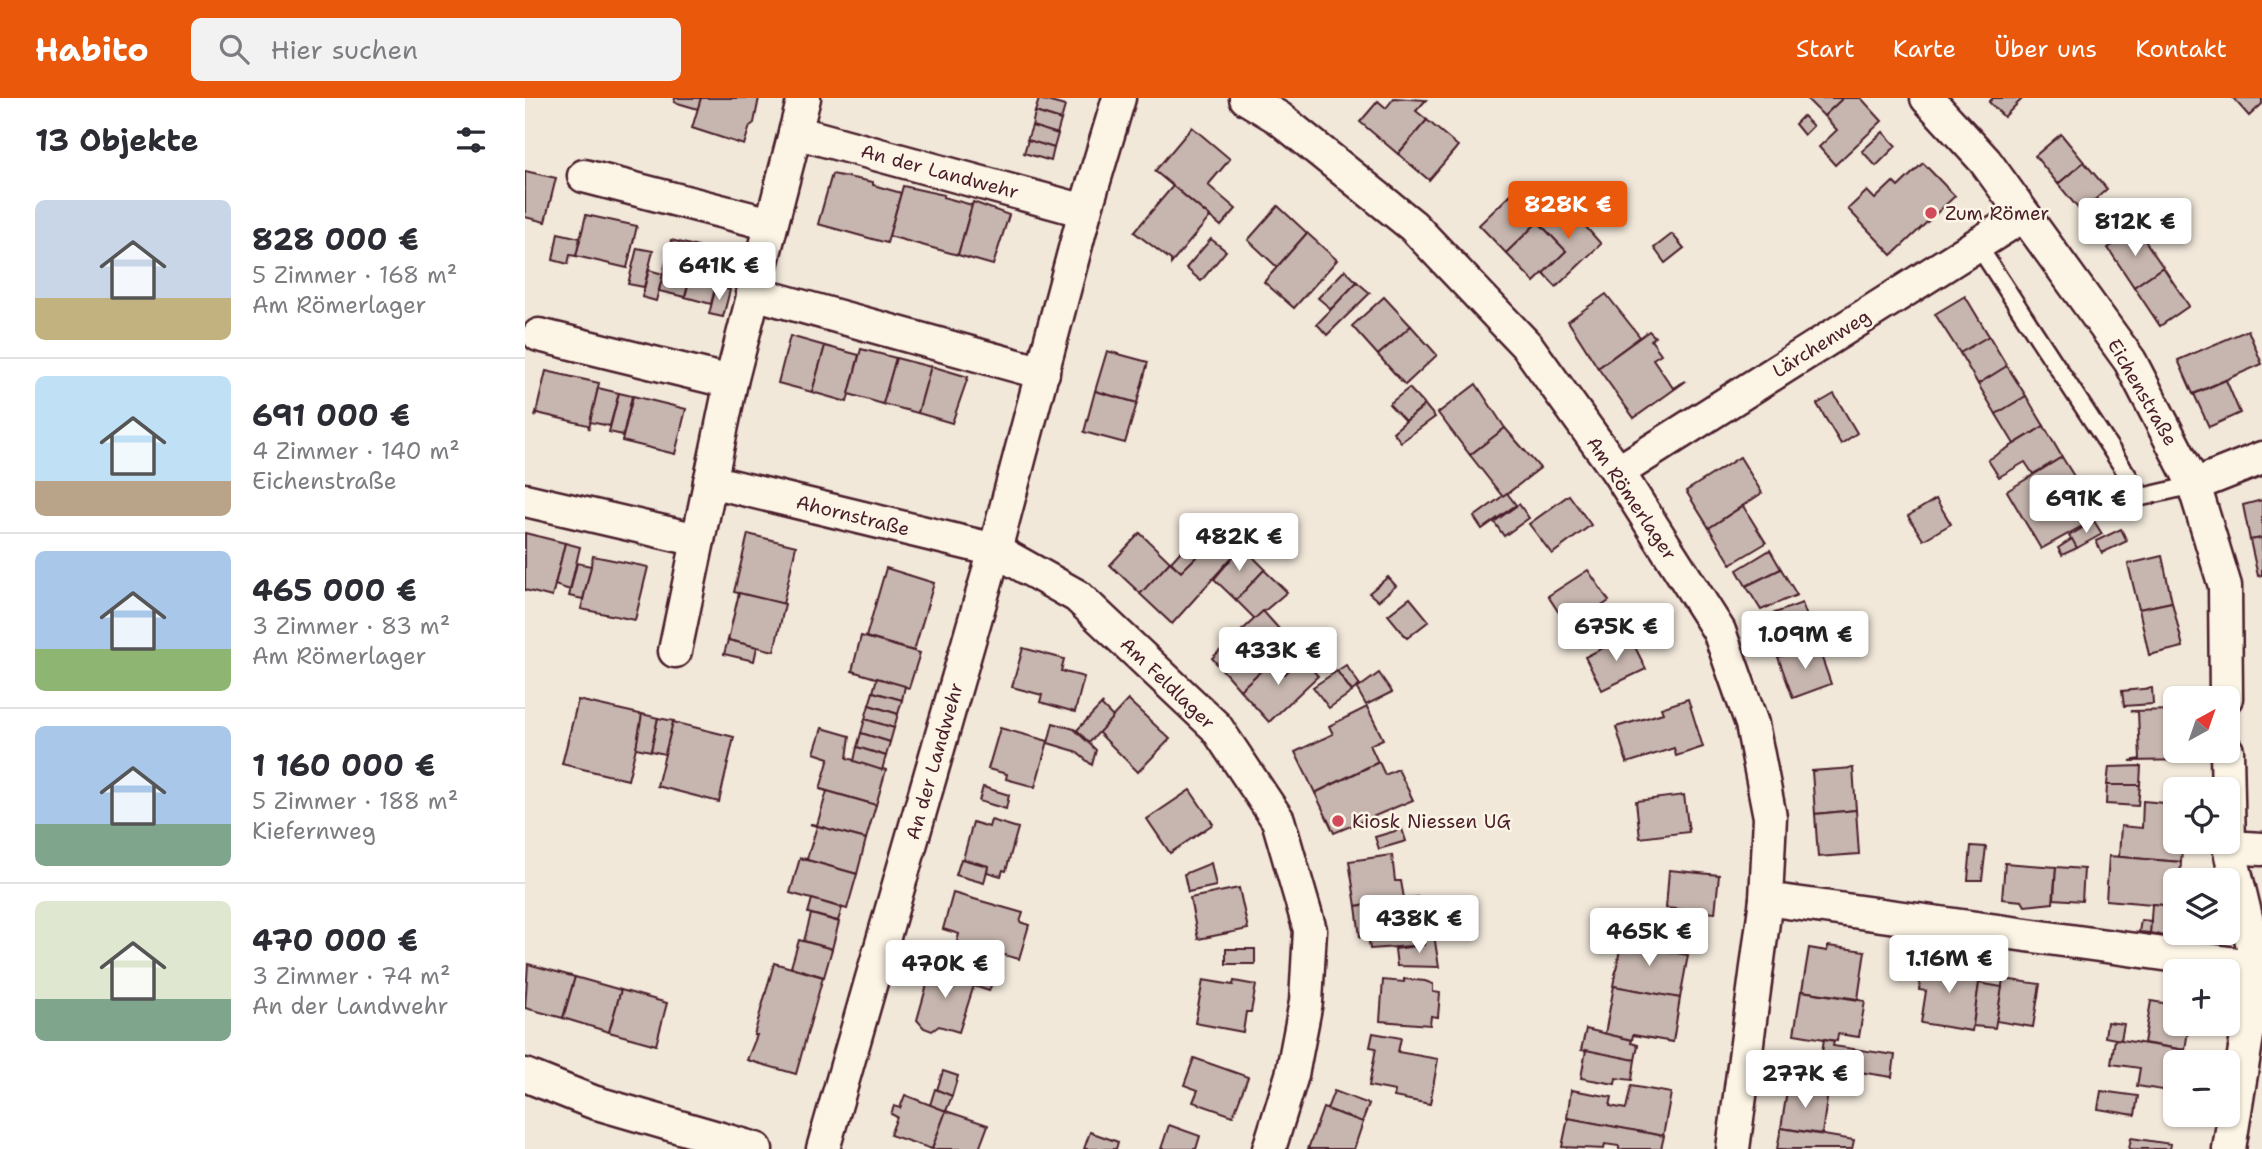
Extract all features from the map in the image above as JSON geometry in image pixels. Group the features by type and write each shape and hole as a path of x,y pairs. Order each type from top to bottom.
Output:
{"street":[{"path":"675,651 731,382 804,98"},
{"name":"An der Landwehr","path":"823,1149 995,550 1085,211 1119,98"},
{"name":"Am Römerlager","path":"1246,98 1279,118 1413,226 1528,347 1618,472 1719,631 1752,724 1770,817 1766,899 1733,1149"},
{"name":"Eichenstraße","path":"1927,98 1985,162 2130,360 2194,485 2225,586 2226,686"},
{"name":"An der Landwehr","path":"795,132 1085,211"},
{"path":"584,177 771,224"},
{"name":"Lärchenweg","path":"1618,472 2024,215"},
{"path":"753,293 1043,373"},
{"path":"539,335 731,382"},
{"path":"2194,485 2262,458"},
{"name":"Ahornstraße","path":"711,481 995,550"},
{"path":"525,499 698,540"},
{"name":"Am Feldlager","path":"995,550 1077,596 1216,727 1278,820 1310,930 1306,1002 1291,1075 1269,1149"},
{"path":"2240,848 2262,849"},
{"path":"2229,1149 2258,967 2231,854"},
{"path":"1766,899 2258,967"},
{"path":"525,1075 593,1102 756,1149"}],"lane":[{"path":"1977,244 2142,498 2194,485"}],"building":[{"path":"675,98 701,98 698,109 674,102"},
{"path":"701,98 759,98 754,123 750,126 744,145 692,128"},
{"path":"1394,98 1426,100 1416,111 1427,120 1398,154 1360,122 1378,101 1386,108"},
{"path":"1806,98 1843,98 1824,116"},
{"path":"1843,98 1861,98 1882,121 1835,165 1819,147 1837,130 1824,116"},
{"path":"1993,98 2023,98 2004,117 1989,102"},
{"path":"2233,98 2262,98 2262,104 2249,116"},
{"path":"1039,99 1065,106 1061,120 1035,112"},
{"path":"1035,112 1061,120 1057,134 1032,126"},
{"path":"1803,116 1813,126 1804,135 1795,124"},
{"path":"1427,120 1458,146 1429,180 1398,154"},
{"path":"1032,126 1058,134 1054,148 1027,140"},
{"path":"1192,127 1230,159 1208,185 1236,209 1221,226 1155,171"},
{"path":"1883,132 1896,146 1876,166 1862,151"},
{"path":"2061,134 2084,162 2058,184 2035,156"},
{"path":"1028,140 1054,148 1051,161 1024,153"},
{"path":"2084,162 2107,189 2081,212 2058,184"},
{"path":"1923,163 1955,196 1892,255 1848,209 1867,191 1875,199 1893,182 1898,187"},
{"path":"525,171 556,178 545,222 525,217"},
{"path":"832,174 873,182 873,185 901,193 887,243 818,224"},
{"path":"903,186 944,195 943,197 972,205 958,255 889,236"},
{"path":"1173,186 1210,217 1171,264 1171,260 1134,232"},
{"path":"1511,194 1538,222 1506,253 1479,225"},
{"path":"1562,200 1601,244 1556,287 1543,273 1566,251 1538,222"},
{"path":"973,202 1009,215 993,265 958,255"},
{"path":"1278,206 1307,233 1277,267 1248,240"},
{"path":"586,215 637,226 627,268 576,256"},
{"path":"1538,222 1566,251 1534,282 1506,253"},
{"path":"2137,229 2163,267 2134,287 2108,248"},
{"path":"558,233 580,238 576,256 570,255 568,264 553,260"},
{"path":"1307,233 1337,260 1294,308 1264,282"},
{"path":"1672,234 1684,248 1665,263 1654,248"},
{"path":"1211,239 1226,251 1201,281 1186,268"},
{"path":"671,240 698,247 685,297 659,291"},
{"path":"698,247 724,253 711,304 685,297"},
{"path":"637,248 653,251 644,287 628,284"},
{"path":"2163,267 2189,306 2160,326 2134,287"},
{"path":"649,270 663,274 656,301 642,297"},
{"path":"1345,270 1357,282 1331,309 1318,298"},
{"path":"1357,282 1370,293 1327,335 1317,324"},
{"path":"716,287 730,290 723,317 709,314"},
{"path":"1606,294 1640,337 1598,368 1568,321"},
{"path":"1965,296 1989,336 1960,353 1935,314"},
{"path":"1384,297 1411,326 1378,355 1352,326"},
{"path":"1411,326 1437,355 1405,385 1378,355"},
{"path":"2248,330 2262,364 2193,394 2178,360"},
{"path":"1649,331 1655,337 1651,340 1661,354 1653,359 1673,388 1686,381 1634,418 1598,368"},
{"path":"790,336 825,346 812,392 778,383"},
{"path":"1989,336 2007,366 1978,384 1960,353"},
{"path":"825,346 859,355 847,402 812,392"},
{"path":"861,349 896,358 883,404 849,394"},
{"path":"1107,351 1148,362 1137,403 1095,391"},
{"path":"896,358 931,367 918,413 883,404"},
{"path":"931,366 968,377 952,423 918,413"},
{"path":"2007,366 2026,396 1996,414 1978,384"},
{"path":"546,371 599,383 589,429 588,425 537,413 535,417"},
{"path":"2226,380 2240,413 2209,427 2194,394"},
{"path":"1476,384 1505,428 1470,455 1438,413"},
{"path":"598,388 619,393 610,426 590,422"},
{"path":"1409,388 1425,405 1405,421 1389,404"},
{"path":"1095,391 1137,403 1125,443 1084,432"},
{"path":"619,393 632,396 623,435 609,432"},
{"path":"1834,394 1857,433 1841,444 1817,404"},
{"path":"633,396 686,409 675,454 622,441"},
{"path":"2026,396 2044,426 2014,444 1996,414"},
{"path":"1425,405 1435,417 1401,442 1393,432"},
{"path":"2044,426 2062,457 2033,474 2025,462 1999,477 1988,460"},
{"path":"1505,428 1540,468 1503,497 1470,455"},
{"path":"1740,457 1762,493 1709,528 1686,491"},
{"path":"2062,457 2077,481 2081,478 2097,505 2093,508 2099,517 2041,549 2007,491"},
{"path":"1507,493 1516,505 1482,529 1474,517"},
{"path":"1569,495 1591,525 1552,554 1529,524"},
{"path":"1936,499 1951,524 1923,540 1908,516"},
{"path":"2262,500 2262,538 2250,540 2243,505"},
{"path":"1519,504 1529,518 1504,536 1494,522"},
{"path":"1743,506 1766,543 1731,564 1709,528"},
{"path":"2094,521 2102,534 2077,548 2069,536"},
{"path":"1204,526 1216,538 1181,572 1171,562"},
{"path":"2121,529 2127,541 2102,553 2096,541"},
{"path":"525,533 565,543 552,597 525,590"},
{"path":"1140,533 1170,562 1141,594 1110,565"},
{"path":"748,534 796,546 783,604 734,592"},
{"path":"1216,538 1234,555 1172,624 1140,594 1170,562 1181,572"},
{"path":"2262,538 2262,575 2258,576 2250,540"},
{"path":"2072,539 2077,548 2062,555 2058,548"},
{"path":"565,543 580,547 570,590 555,585"},
{"path":"1242,546 1265,569 1236,600 1214,579"},
{"path":"1770,550 1781,569 1746,586 1737,570"},
{"path":"593,556 648,567 635,620 581,609"},
{"path":"2162,556 2172,602 2139,609 2128,564"},
{"path":"577,563 591,566 583,599 569,596"},
{"path":"886,568 934,583 914,651 866,637"},
{"path":"1781,569 1797,595 1761,610 1746,586"},
{"path":"1264,570 1287,592 1255,619 1236,600"},
{"path":"1588,570 1609,601 1569,628 1548,596"},
{"path":"1388,577 1396,586 1378,601 1369,593"},
{"path":"739,593 785,604 774,651 728,640"},
{"path":"1410,598 1429,621 1407,638 1388,615"},
{"path":"2172,602 2183,647 2149,655 2139,609"},
{"path":"1802,603 1817,644 1778,657 1764,617"},
{"path":"1263,611 1280,630 1260,647 1272,661 1240,690 1212,658"},
{"path":"1629,635 1646,669 1602,690 1585,657"},
{"path":"861,636 920,653 909,688 852,671"},
{"path":"728,640 757,647 754,661 724,654"},
{"path":"1817,644 1831,684 1793,698 1778,657"},
{"path":"1023,648 1064,659 1061,671 1084,677 1075,712 1040,702 1042,695 1012,687"},
{"path":"1302,658 1318,676 1269,722 1240,690 1273,660 1285,674"},
{"path":"1346,665 1360,685 1352,691 1337,671"},
{"path":"1337,671 1352,692 1329,708 1313,687"},
{"path":"1379,673 1392,692 1366,705 1357,689"},
{"path":"877,678 905,686 902,700 873,692"},
{"path":"2152,688 2153,704 2124,706 2122,691"},
{"path":"873,692 902,700 898,714 869,705"},
{"path":"1688,699 1703,747 1676,756 1674,748 1627,763 1616,727 1663,713 1661,708"},
{"path":"578,700 644,715 628,780 562,764"},
{"path":"1128,700 1170,739 1138,772 1098,732"},
{"path":"1103,703 1102,706 1113,717 1089,743 1077,730"},
{"path":"869,705 898,714 894,728 865,719"},
{"path":"1367,707 1383,739 1370,745 1378,762 1315,793 1295,752 1333,734 1329,726"},
{"path":"2163,710 2163,760 2130,761 2140,759 2138,712 2130,711"},
{"path":"642,714 658,718 651,751 636,748"},
{"path":"658,718 674,721 665,754 651,751"},
{"path":"865,719 894,728 890,742 861,733"},
{"path":"673,722 734,737 719,802 657,786"},
{"path":"1053,723 1074,729 1096,750 1092,765 1075,751 1048,743"},
{"path":"822,728 850,736 847,758 886,770 876,805 820,789 829,758 814,753"},
{"path":"1000,728 1048,741 1035,787 1006,779 1007,774 988,769"},
{"path":"861,733 890,742 886,756 857,747"},
{"path":"857,747 886,756 882,770 854,761"},
{"path":"1379,762 1385,775 1398,769 1413,800 1334,833 1315,793"},
{"path":"2141,766 2140,785 2107,785 2109,767"},
{"path":"1853,768 1856,810 1815,814 1812,771"},
{"path":"2107,785 2140,785 2138,806 2106,804"},
{"path":"983,787 1009,795 1006,809 979,801"},
{"path":"1190,790 1213,824 1170,853 1147,819"},
{"path":"827,791 876,805 866,839 810,824 817,825"},
{"path":"1684,795 1689,832 1640,838 1636,801"},
{"path":"2143,801 2163,803 2163,854 2182,854 2181,862 2119,857 2121,826 2142,828"},
{"path":"1856,810 1859,854 1818,857 1815,814"},
{"path":"991,820 1018,828 1006,871 1003,870 1001,876 987,872 988,866 963,859 973,822 989,827"},
{"path":"810,824 866,839 857,874 800,858 807,859 817,826"},
{"path":"1402,829 1406,841 1379,849 1375,837"},
{"path":"1971,846 1986,847 1982,880 1968,880"},
{"path":"1392,855 1395,881 1401,881 1404,898 1356,906 1349,861"},
{"path":"2109,856 2181,862 2181,868 2163,868 2163,905 2106,900"},
{"path":"800,858 857,874 847,909 790,893"},
{"path":"961,859 988,866 984,883 956,875"},
{"path":"1211,863 1216,886 1188,892 1184,874"},
{"path":"2005,863 2056,867 2053,903 2025,906 2022,901 2002,899"},
{"path":"2056,867 2084,869 2082,901 2054,899"},
{"path":"1669,870 1719,875 1715,913 1666,908"},
{"path":"1239,888 1248,929 1198,939 1190,898"},
{"path":"953,893 1023,913 1020,922 1029,925 1019,959 957,942 959,934 943,929"},
{"path":"1417,897 1424,945 1370,949 1368,936 1360,937 1356,906"},
{"path":"812,899 842,908 838,921 808,913"},
{"path":"2152,904 2163,905 2163,936 2150,933"},
{"path":"811,914 839,922 832,949 804,941"},
{"path":"1606,916 1653,924 1650,938 1603,932"},
{"path":"2141,920 2151,921 2150,933 2139,932"},
{"path":"1623,933 1650,938 1649,948 1688,955 1680,998 1613,986"},
{"path":"1434,935 1439,967 1397,966 1395,949 1424,945 1423,936"},
{"path":"799,940 832,949 824,977 791,967"},
{"path":"1828,946 1865,951 1858,999 1802,991 1809,948 1827,951"},
{"path":"1226,949 1255,949 1255,964 1226,964"},
{"path":"1924,957 1949,961 1948,970 1961,972 1962,968 1981,971 1972,1031 1921,1023 1926,991 1919,990"},
{"path":"961,959 996,972 989,991 974,986 976,979 957,974"},
{"path":"774,963 823,977 796,1074 747,1060 757,1035 754,1035"},
{"path":"528,964 575,977 563,1018 525,1008"},
{"path":"932,967 976,979 959,1032 939,1026 932,1031 924,1028 917,1020"},
{"path":"575,977 621,990 609,1032 563,1018"},
{"path":"1404,979 1433,984 1433,992 1440,993 1438,1017 1431,1016 1430,1025 1380,1021 1383,980 1404,982"},
{"path":"2003,979 2040,984 2033,1027 1996,1021"},
{"path":"1203,980 1233,985 1234,981 1256,985 1251,1012 1246,1012 1243,1032 1195,1023"},
{"path":"1979,983 2002,987 1995,1028 1973,1026"},
{"path":"1614,986 1680,998 1673,1042 1633,1035 1632,1040 1605,1034"},
{"path":"621,990 667,1003 656,1045 609,1032"},
{"path":"1801,991 1865,1001 1859,1037 1838,1034 1837,1041 1794,1034"},
{"path":"2151,1001 2163,1003 2163,1036 2187,1036 2185,1050 2144,1043"},
{"path":"2107,1022 2124,1024 2121,1040 2105,1037"},
{"path":"1586,1029 1632,1040 1631,1043 1638,1045 1635,1060 1581,1050"},
{"path":"1373,1033 1401,1038 1398,1052 1438,1059 1430,1104 1394,1097 1395,1091 1369,1086 1376,1048 1370,1047"},
{"path":"1824,1039 1834,1041 1833,1046 1895,1055 1892,1077 1820,1066"},
{"path":"2115,1039 2185,1050 2163,1050 2163,1090 2137,1086 2140,1068 2111,1064"},
{"path":"1586,1050 1635,1060 1632,1080 1616,1078 1615,1084 1581,1078"},
{"path":"1194,1058 1248,1077 1233,1116 1193,1102 1198,1090 1184,1085"},
{"path":"1820,1066 1851,1071 1849,1087 1818,1082"},
{"path":"943,1071 958,1076 952,1096 937,1090"},
{"path":"1788,1085 1828,1092 1822,1134 1781,1128"},
{"path":"1631,1086 1671,1093 1663,1136 1567,1118 1571,1090 1612,1097 1610,1106 1626,1109"},
{"path":"935,1089 952,1096 946,1111 930,1105"},
{"path":"1334,1091 1369,1104 1362,1122 1327,1109"},
{"path":"2101,1091 2138,1096 2135,1115 2098,1109"},
{"path":"905,1095 946,1111 932,1149 890,1135 897,1117 891,1114 894,1106 900,1108"},
{"path":"1323,1108 1363,1122 1354,1149 1308,1149"},
{"path":"946,1111 988,1125 979,1149 932,1149"},
{"path":"1568,1118 1664,1136 1661,1149 1619,1149 1619,1146 1605,1144 1604,1149 1562,1147"},
{"path":"1169,1125 1200,1136 1196,1149 1161,1149"},
{"path":"1781,1128 1854,1140 1852,1149 1777,1149"},
{"path":"1090,1132 1118,1142 1116,1149 1084,1149"},
{"path":"2131,1138 2171,1144 2170,1149 2129,1149"}],"place":[{"name":"Zum Römer","path":"1931,213"},
{"name":"Kiosk Niessen UG","path":"1338,821"}]}
